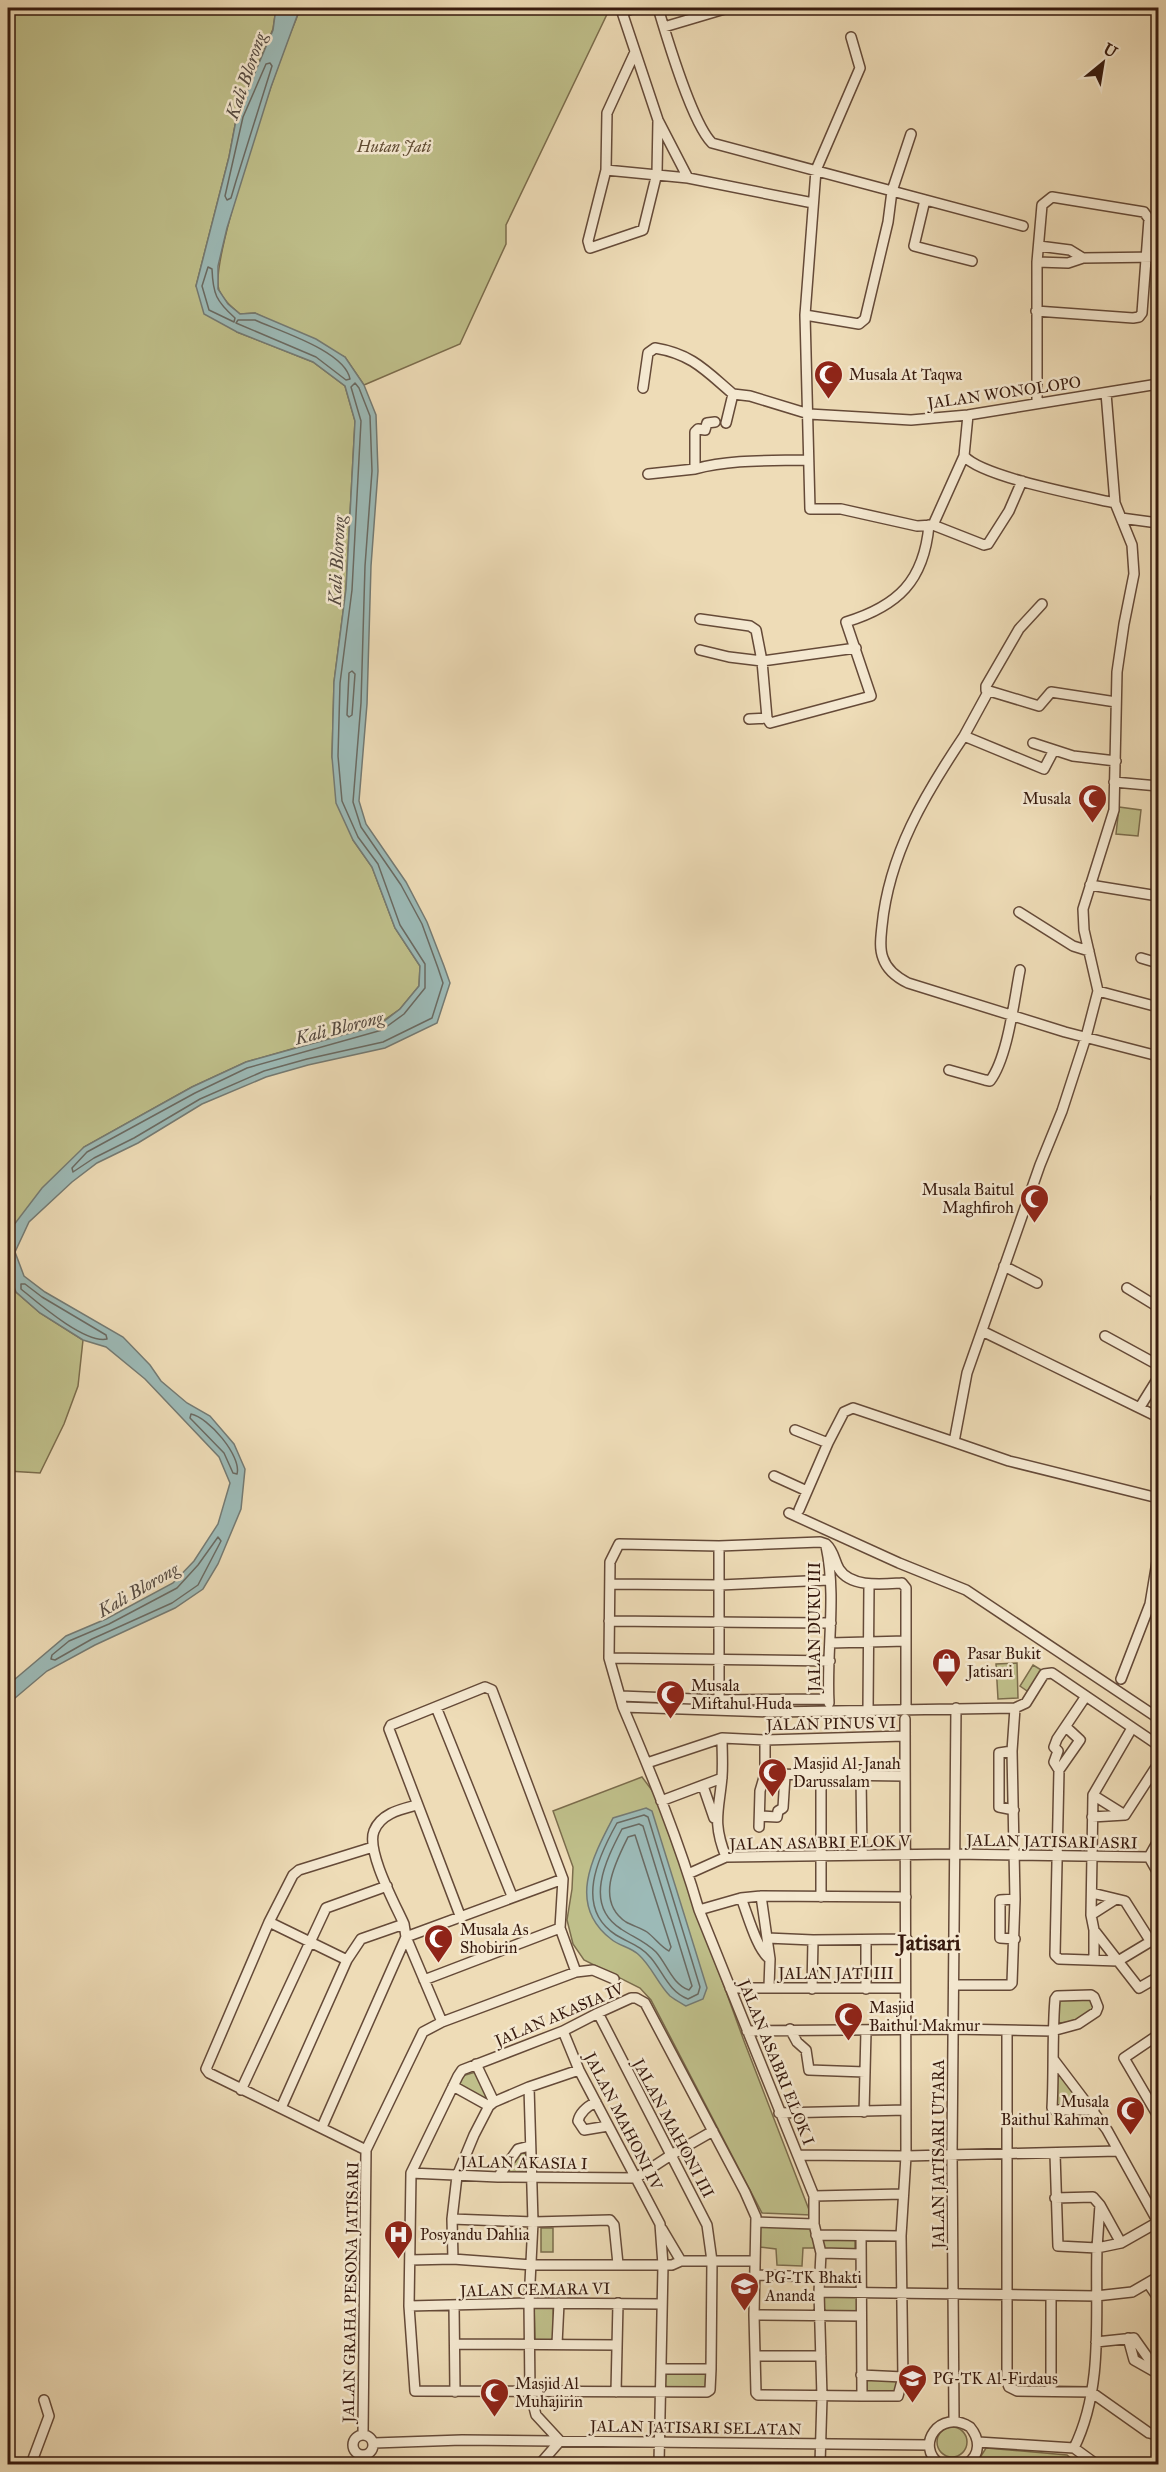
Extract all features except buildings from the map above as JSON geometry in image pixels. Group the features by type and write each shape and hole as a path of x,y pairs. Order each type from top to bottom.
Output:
{"street":[{"path":"635,8 622,12 658,120 688,178"},
{"path":"658,8 694,113 706,138 712,143 1023,226"},
{"path":"664,27 728,8"},
{"path":"851,37 860,68 816,170 813,203 805,315 810,509 841,509 917,525 931,525 988,544 1009,511 1022,481"},
{"path":"635,52 607,113 606,170 588,241 590,248 643,230 657,173 658,120"},
{"path":"805,315 858,324 865,320 888,222 892,191 911,134"},
{"path":"606,170 657,173 813,203"},
{"path":"1036,311 1139,317 1142,313 1148,257 1149,219 1144,212 1052,197 1042,205 1037,262 1036,311 1037,402"},
{"path":"925,200 914,246 972,261"},
{"path":"1039,246 1070,250 1083,258"},
{"path":"1037,262 1068,263 1083,258 1158,257"},
{"path":"644,388 648,353 655,348 678,353 693,360 733,394 726,423"},
{"name":"JALAN WONOLOPO","path":"733,394 750,396 809,414 911,420 968,415 1158,384"},
{"path":"954,1442 967,1373 984,1332 1004,1266 1062,1111 1098,991 1083,914 1114,810 1119,650 1134,574 1134,552 1115,503 1106,393"},
{"path":"700,619 753,628 758,633 768,722 773,724 871,696 846,622 888,605 903,592 918,570 931,525 964,456 968,415"},
{"path":"695,469 695,432 698,429 705,430 706,424 715,422"},
{"path":"964,456 976,466 1022,481 1115,503"},
{"path":"648,474 707,466 808,460"},
{"path":"1121,518 1158,523"},
{"path":"1042,604 1020,629 986,686 988,692 964,736 934,781 901,846 885,905 881,952 889,969 908,983 1086,1037 1158,1056"},
{"path":"700,650 729,657 762,661 856,648"},
{"path":"988,692 1039,706 1051,692 1116,702"},
{"path":"749,719 767,718"},
{"path":"964,736 1044,769 1054,750"},
{"path":"1033,743 1073,756 1116,761"},
{"path":"1114,782 1158,786"},
{"path":"1090,885 1158,896"},
{"path":"1019,912 1073,946 1089,951"},
{"path":"1141,958 1158,963"},
{"path":"950,1070 990,1081 1004,1048 1020,970"},
{"path":"1098,991 1158,1007"},
{"path":"1004,1266 1037,1284"},
{"path":"1128,1288 1158,1307"},
{"path":"984,1332 1158,1417"},
{"path":"1105,1336 1158,1365"},
{"path":"1140,1407 1158,1378"},
{"path":"1158,1498 1009,1461 853,1408 844,1412 807,1491 794,1511 898,1563 966,1590 1158,1719"},
{"path":"795,1430 828,1443"},
{"path":"774,1476 807,1491"},
{"path":"636,2178 713,2132 745,2192 756,2222 754,2315 756,2393 759,2395 822,2397 898,2396 903,2376 901,2236 906,2156 904,1988 907,1939 904,1736 906,1594 904,1584 868,1585 855,1580 839,1568 833,1552 826,1544 820,1542 719,1546 719,1705"},
{"name":"JALAN ASABRI ELOK I","path":"719,1546 619,1544 610,1562 609,1658 623,1707 647,1763 699,1910 814,2196 814,2224 821,2253 819,2292 822,2397 820,2464"},
{"name":"JALAN DUKU III","path":"826,1544 829,1561 831,1623 830,1711"},
{"path":"1121,1679 1150,1604 1158,1556"},
{"path":"609,1584 720,1585 829,1580"},
{"path":"868,1585 868,1710"},
{"path":"609,1621 831,1623"},
{"path":"830,1643 906,1641"},
{"path":"609,1658 830,1661"},
{"path":"621,1696 719,1705 830,1711 868,1710 905,1714 956,1708 1015,1708 1026,1703 1044,1674 1048,1672 1158,1745"},
{"path":"460,1918 389,1729 391,1725 483,1688 492,1690 563,1879 560,1928 576,1972"},
{"path":"1086,1696 1054,1747 1058,1751 1054,1762 1059,1770 1055,1955 1059,1959 1118,1961 1155,1939 1125,1901 1092,1893"},
{"path":"623,1707 829,1699"},
{"path":"436,1707 512,1896"},
{"name":"JALAN JATISARI UTARA","path":"954,2420 952,2153 956,1708"},
{"path":"954,1985 1010,1985 1013,1979 1015,1899 1012,1751 1015,1708"},
{"path":"1059,1770 1080,1740 1065,1727"},
{"path":"1094,1959 1094,1930 1091,1914 1092,1795 1132,1728"},
{"name":"JALAN PINUS VI","path":"722,1738 765,1740 904,1736"},
{"path":"647,1763 722,1738 722,1779 717,1800 717,1824 719,1841 726,1857"},
{"path":"759,1827 760,1791 765,1774 765,1740"},
{"path":"1012,1751 999,1753 999,1807 1014,1810"},
{"path":"1125,1815 1158,1764"},
{"path":"765,1774 904,1776"},
{"path":"861,1775 862,1854"},
{"path":"760,1816 777,1817 778,1811 783,1808 785,1776"},
{"path":"821,1776 821,1897"},
{"path":"661,1801 722,1779"},
{"path":"703,1786 717,1824"},
{"path":"1092,1795 1125,1815"},
{"path":"417,1804 396,1810 385,1818 374,1831 372,1847 442,2022"},
{"path":"1092,1817 1125,1815"},
{"path":"1158,1841 1149,1857 1158,1873"},
{"path":"347,1960 269,1922 293,1875 298,1870 372,1847"},
{"name":"JALAN ASABRI ELOK V","path":"688,1874 726,1857 954,1854"},
{"name":"JALAN JATISARI ASRI","path":"954,1854 1014,1857 1149,1857"},
{"path":"322,2127 406,1936 563,1879"},
{"path":"241,2090 326,1908 387,1886"},
{"path":"699,1910 741,1898 761,1896 906,1897"},
{"path":"761,1896 770,1959 769,1987"},
{"path":"741,1898 754,1934 770,1959"},
{"path":"1015,1899 1000,1900 999,1910 1000,1938 1015,1939"},
{"path":"1091,1914 1116,1899"},
{"name":"JALAN GRAHA PESONA JATISARI","path":"269,1922 206,2066 209,2073 241,2090 366,2150"},
{"path":"280,2108 347,1960 361,1939 404,1924"},
{"path":"424,1980 560,1928"},
{"path":"1094,1930 1138,1988 1158,1977"},
{"path":"767,1938 907,1939"},
{"path":"812,1989 813,1940"},
{"path":"866,1940 866,1989"},
{"name":"JALAN GRAHA PESONA JATISARI","path":"363,2434 366,2150 423,2032 442,2022 576,1972 593,1970 614,1979"},
{"name":"JALAN JATI III","path":"730,1988 904,1988"},
{"path":"747,2031 954,2029 1052,2031 1078,2024 1096,2012 1098,2007 1091,1995 1056,1996 1052,2031 1053,2110 1094,2110"},
{"name":"JALAN AKASIA IV","path":"411,2173 460,2072 563,2031 631,1998 641,1999 648,2007 713,2132"},
{"name":"JALAN MAHONI III","path":"598,2013 706,2222 712,2261 711,2369"},
{"path":"790,2030 806,2050 809,2070 865,2072"},
{"name":"JALAN MAHONI IV","path":"563,2031 579,2070 681,2261"},
{"path":"864,2112 866,2031"},
{"path":"1007,2031 1008,2385 1017,2391 1091,2392 1149,2433 1153,2434 1158,2430"},
{"path":"1158,2035 1124,2058 1158,2116"},
{"path":"1054,2060 1107,2130 1158,2222 1121,2243 1097,2248 1058,2246 1055,2154"},
{"path":"476,2064 491,2104"},
{"path":"453,2259 452,2219 457,2176 474,2135 491,2104 529,2087 579,2070"},
{"path":"453,2086 491,2104"},
{"path":"529,2087 533,2222 529,2303 531,2392 536,2415 560,2441 540,2464"},
{"path":"596,2102 587,2107 578,2121 584,2130 608,2126"},
{"path":"779,2113 906,2110"},
{"path":"498,2177 518,2149 530,2146"},
{"path":"798,2155 906,2156 952,2153 1055,2154 1118,2151"},
{"path":"411,2173 409,2306 414,2388 418,2392 709,2391 711,2369 663,2369"},
{"name":"JALAN AKASIA I","path":"411,2173 498,2177 636,2178"},
{"path":"814,2196 903,2194"},
{"path":"1055,2198 1091,2197 1100,2205 1121,2243"},
{"path":"1074,2448 1083,2430 1095,2382 1100,2205"},
{"path":"452,2219 533,2222 610,2220 614,2225 618,2264"},
{"path":"756,2222 814,2224"},
{"name":"JALAN MAHONI IV","path":"659,2464 659,2391 663,2369 663,2265 660,2224"},
{"path":"816,2235 901,2236"},
{"path":"861,2236 862,2396"},
{"path":"821,2253 861,2254"},
{"path":"410,2260 453,2259 532,2265 663,2265 681,2261 755,2261"},
{"path":"754,2275 820,2277"},
{"path":"819,2292 1096,2296 1132,2292 1158,2277"},
{"path":"1148,2283 1158,2298"},
{"path":"1051,2296 1051,2390"},
{"name":"JALAN CEMARA VI","path":"409,2306 529,2303 662,2304"},
{"path":"557,2344 559,2303"},
{"path":"616,2392 618,2303"},
{"path":"454,2305 455,2392"},
{"path":"754,2315 861,2316"},
{"path":"1096,2342 1128,2338 1138,2341 1158,2373"},
{"path":"1128,2338 1134,2360 1158,2373"},
{"path":"455,2344 617,2345"},
{"path":"756,2356 821,2356"},
{"path":"861,2375 903,2376"},
{"path":"31,2464 49,2416 45,2400"},
{"path":"940,2464 931,2454 929,2445 931,2435 937,2427 954,2420 970,2427 978,2442 977,2452 967,2464"},
{"name":"JALAN GRAHA PESONA JATISARI","path":"363,2434 370,2436 374,2443 370,2452 364,2455 357,2453 353,2443 356,2437 363,2434"},
{"name":"JALAN GRAHA PESONA JATISARI","path":"374,2443 462,2440"},
{"name":"JALAN JATISARI SELATAN","path":"462,2440 929,2445"},
{"path":"978,2442 1074,2448 1096,2464"}],"green space":[{"path":"8,8 276,8 273,29 237,115 229,157 196,286 237,332 313,362 345,386 355,421 346,589 334,682 332,757 353,840 372,867 395,928 420,966 419,986 400,1009 379,1024 246,1062 192,1087 84,1147 8,1243"},
{"name":"Hutan Jati","path":"300,8 610,8 506,225 506,244 460,344 364,385 345,357 255,313 240,314 225,300 219,290 218,273 232,209 269,92"},
{"path":"1119,807 1141,810 1138,836 1116,834"},
{"path":"8,1272 16,1292 40,1313 83,1340 78,1386 64,1424 40,1473 8,1471"},
{"path":"1017,1663 1018,1698 998,1699 996,1664"},
{"path":"1033,1665 1043,1671 1030,1693 1020,1686"},
{"path":"642,1777 654,1793 744,2041 811,2215 762,2213 651,2000 640,1988 584,1960 573,1944 567,1920 573,1867 553,1811"},
{"path":"1091,1996 1095,2009 1073,2022 1057,2023 1056,1998"},
{"path":"479,2071 490,2095 485,2100 459,2085 462,2076"},
{"path":"1062,2071 1085,2106 1056,2106 1056,2072"},
{"path":"527,2149 527,2171 506,2172 519,2151"},
{"path":"760,2225 815,2228 814,2248 803,2248 802,2266 777,2265 776,2249 759,2247"},
{"path":"541,2228 553,2228 553,2252 541,2252"},
{"path":"822,2238 855,2239 855,2252 822,2251"},
{"path":"823,2294 857,2294 857,2311 823,2311"},
{"path":"534,2304 553,2304 554,2340 535,2340"},
{"path":"666,2373 706,2373 705,2388 665,2387"},
{"path":"865,2376 897,2377 897,2392 865,2391"},
{"path":"952,2427 963,2431 967,2442 963,2453 952,2457 941,2453 937,2442 941,2431"},
{"path":"986,2448 1067,2455 1078,2464 976,2464"}],"water":[{"path":"276,8 300,8 271,87 227,228 218,266 218,289 228,304 240,314 255,313 316,339 345,357 364,385 376,415 378,471 371,566 367,704 359,801 366,824 406,882 427,922 450,983 437,1023 385,1048 266,1077 202,1104 138,1143 97,1163 72,1182 29,1222 15,1252 24,1276 45,1292 123,1337 150,1365 161,1381 187,1403 210,1416 234,1444 245,1469 241,1509 218,1564 203,1589 175,1608 95,1645 47,1671 8,1704 8,1685 66,1636 106,1619 173,1583 194,1561 218,1524 230,1483 219,1457 145,1379 106,1347 83,1340 40,1313 16,1292 8,1272 8,1243 13,1226 42,1188 84,1147 192,1087 246,1062 379,1025 400,1009 419,986 420,966 395,928 372,867 353,840 336,803 332,757 334,682 346,589 355,421 345,386 313,362 237,332 204,314 196,286 229,157 237,115 273,30"},
{"path":"646,1808 652,1811 707,1988 703,1999 686,2006 670,1996 639,1955 611,1939 598,1926 590,1911 587,1896 588,1881 598,1849 613,1818"}],"place":[{"name":"Musala At Taqwa","path":"828,400"},
{"name":"Musala","path":"1092,824"},
{"name":"Musala Baitul Maghfiroh","path":"1035,1224"},
{"name":"Pasar Bukit Jatisari","path":"946,1688"},
{"name":"Musala Miftahul Huda","path":"670,1720"},
{"name":"Masjid Al-Janah Darussalam","path":"772,1798"},
{"name":"Musala As Shobirin","path":"439,1964"},
{"name":"Masjid Baithul Makmur","path":"848,2042"},
{"name":"Musala Baithul Rahman","path":"1130,2136"},
{"name":"Posyandu Dahlia","path":"399,2260"},
{"name":"PG-TK Bhakti Ananda","path":"744,2312"},
{"name":"PG-TK Al-Firdaus","path":"912,2404"},
{"name":"Masjid Al Muhajirin","path":"494,2418"}],"district":[{"name":"Jatisari","path":"929,1942"}],"water label":[{"name":"Kali Blorong","path":"246,76"},
{"name":"Kali Blorong","path":"337,561"},
{"name":"Kali Blorong","path":"339,1028"},
{"name":"Kali Blorong","path":"138,1590"}]}
